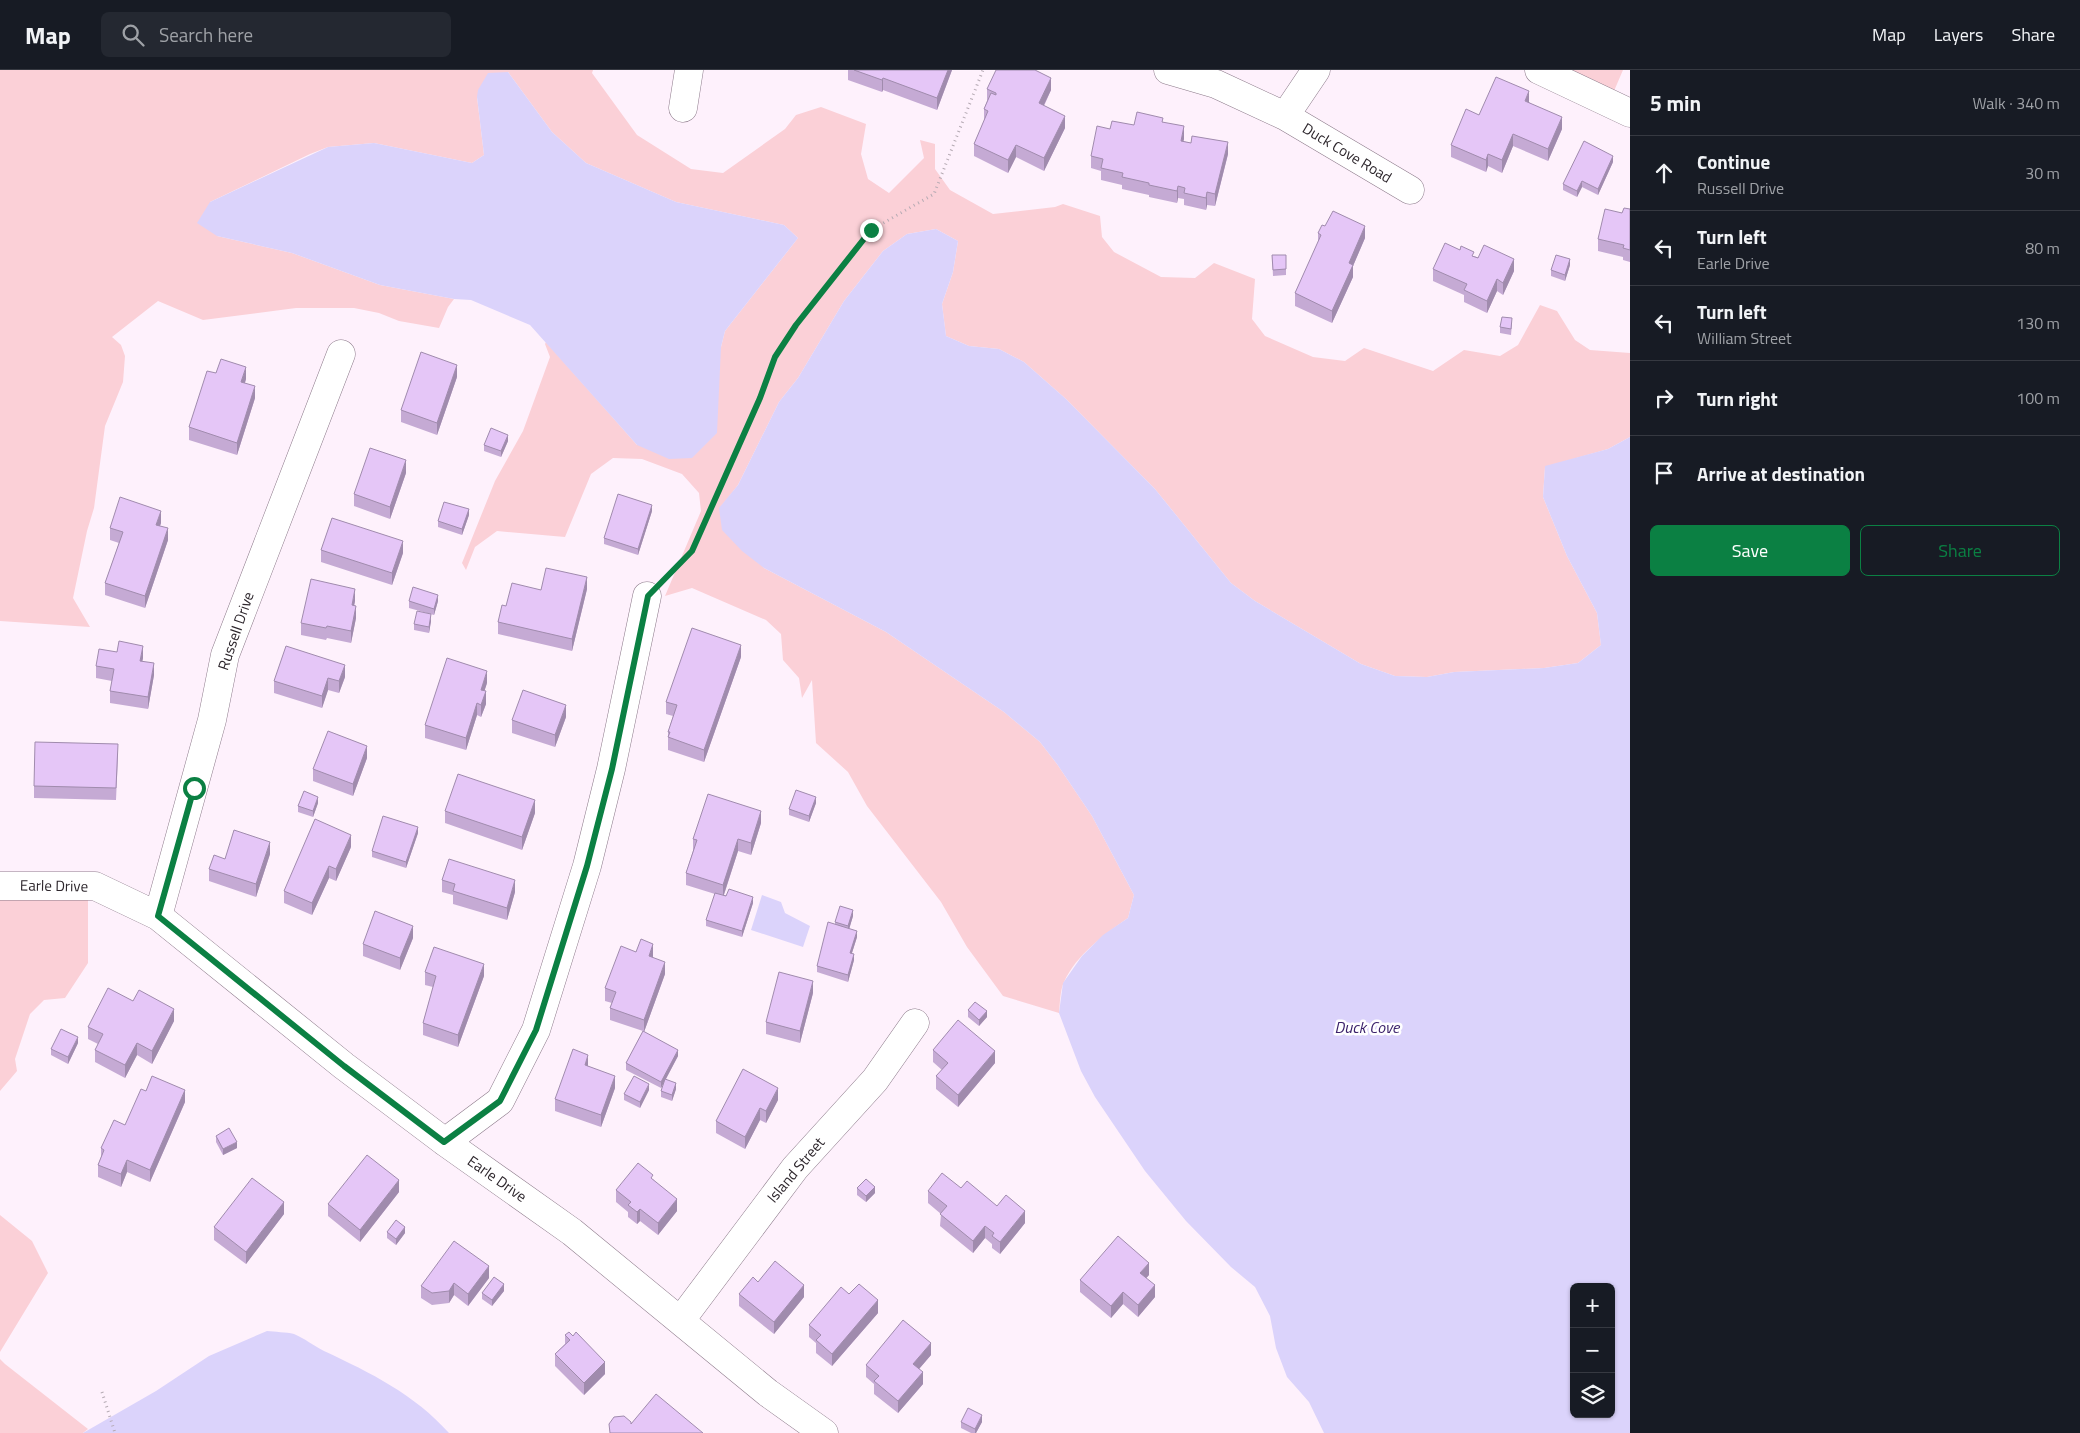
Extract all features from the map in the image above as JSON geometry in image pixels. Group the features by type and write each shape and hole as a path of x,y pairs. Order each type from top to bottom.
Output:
{"street":[{"path":"683,108 689,70"},
{"name":"Duck Cove Road","path":"1168,70 1216,84 1285,116 1410,190"},
{"name":"Duck Cove Road","path":"1285,116 1316,70"},
{"path":"1539,70 1630,113"},
{"name":"Russell Drive","path":"158,916 212,720 225,655 341,354"},
{"path":"444,1142 500,1101 536,1030 587,866 612,769 648,596"},
{"name":"Earle Drive","path":"0,886 96,886 158,916 344,1066 444,1142 572,1232 768,1393 824,1433"},
{"name":"Island Street","path":"681,1320 795,1168 875,1080 915,1023"}],"path":[{"path":"648,596 692,551 760,398 775,357 796,325 871,230 934,194 983,70"},
{"path":"102,1392 115,1433"}],"shaded area":[{"path":"0,70 593,70 592,73 637,135 691,169 723,173 785,129 796,115 821,107 866,124 861,154 868,179 889,193 924,158 920,140 935,144 935,169 950,190 993,214 1055,207 1063,204 1100,216 1102,237 1114,252 1161,277 1195,278 1214,263 1255,279 1252,319 1265,336 1313,357 1345,361 1364,348 1433,371 1464,350 1500,356 1518,345 1540,305 1557,311 1575,340 1590,350 1630,353 1630,437 1608,449 1545,467 1543,497 1567,556 1597,613 1601,645 1578,663 1544,668 1454,672 1427,677 1395,676 1361,664 1255,601 1231,583 1155,489 1066,399 1024,362 999,349 969,346 946,336 942,304 953,272 958,241 936,229 907,234 883,251 844,301 798,378 779,402 738,485 720,508 764,568 886,632 1004,712 1040,742 1092,816 1134,895 1128,918 1083,954 1069,972 1061,993 1059,1013 1003,996 967,947 941,902 867,806 848,772 816,743 812,680 802,698 799,678 783,660 781,634 766,620 692,588 665,596 701,511 699,493 682,474 642,459 613,458 591,474 565,537 497,531 475,547 466,570 462,563 495,481 523,431 550,357 546,342 637,445 721,347 725,331 798,238 784,225 676,202 586,163 552,132 508,72 477,97 484,155 472,163 374,143 328,147 210,202 217,236 292,253 380,285 454,299 448,307 439,328 399,321 379,313 354,308 296,308 203,320 158,301 112,337 121,345 125,356 123,382 105,426 94,508 87,531 73,598 90,627 0,621"},
{"path":"1543,70 1623,70 1611,98"},
{"path":"0,887 88,895 88,963 65,998 44,1000 30,1014 15,1059 17,1071 0,1091"},
{"path":"0,1215 32,1241 48,1273 0,1352"},
{"path":"0,1359 88,1429 83,1433 0,1433"}],"water":[{"path":"508,72 552,132 586,163 676,202 784,225 798,238 725,331 721,347 717,433 692,458 669,459 637,445 530,325 471,300 454,299 380,285 292,253 217,236 197,223 210,202 328,147 374,143 472,163 484,155 477,97 478,90 488,73"},
{"name":"Duck Cove","path":"936,229 958,241 953,272 942,304 946,336 969,346 999,349 1024,362 1066,399 1155,489 1231,583 1255,601 1361,664 1395,676 1427,677 1454,672 1544,668 1578,663 1601,645 1597,613 1567,556 1543,497 1545,466 1608,449 1630,437 1630,1433 1324,1433 1309,1402 1287,1377 1276,1348 1270,1316 1255,1287 1231,1267 1186,1221 1145,1171 1095,1097 1081,1071 1059,1013 1063,983 1082,956 1103,935 1128,918 1134,895 1092,816 1040,742 1004,712 886,632 764,568 742,551 722,530 719,508 738,485 779,402 798,378 844,301 883,251 907,234"},
{"path":"762,895 781,902 785,913 810,926 803,947 751,930"},
{"path":"267,1331 294,1334 375,1376 421,1407 449,1433 83,1433 156,1391 209,1356"}],"building":[{"path":"854,70 948,70 937,98 883,78 882,80"},
{"path":"996,70 1035,70 1051,78 1039,103 1065,116 1044,158 1016,145 1008,160 974,144 988,111 984,109 991,93 996,95 996,93 987,89"},
{"path":"1496,77 1529,91 1525,101 1562,117 1548,149 1513,134 1502,160 1488,154 1486,160 1451,145 1466,109 1479,115"},
{"path":"1137,112 1163,118 1162,122 1184,126 1181,141 1191,143 1192,136 1228,142 1215,194 1207,192 1206,198 1184,193 1185,188 1178,186 1177,191 1149,185 1149,183 1122,177 1123,173 1101,168 1103,159 1091,156 1097,126 1110,129 1112,121 1134,125"},
{"path":"1584,141 1613,156 1598,189 1582,181 1577,191 1563,184"},
{"path":"1624,208 1630,209 1630,250 1623,248 1624,245 1598,239 1605,209 1622,213"},
{"path":"1333,211 1365,226 1349,263 1353,265 1332,311 1295,293 1321,235 1318,233 1322,225 1325,226"},
{"path":"1445,243 1460,250 1461,246 1474,252 1472,256 1478,258 1484,245 1514,259 1503,283 1497,279 1487,301 1464,290 1467,284 1433,269"},
{"path":"1272,255 1286,255 1286,269 1273,270"},
{"path":"1556,255 1570,259 1565,275 1551,270"},
{"path":"1502,317 1512,318 1511,329 1500,327"},
{"path":"421,352 457,365 437,423 401,410"},
{"path":"221,359 246,367 241,382 255,386 237,443 189,427 207,371 216,373"},
{"path":"491,428 508,435 501,451 484,445"},
{"path":"370,448 406,460 390,507 354,494"},
{"path":"618,494 652,505 638,549 604,538"},
{"path":"120,497 161,511 156,525 168,528 145,596 105,583 123,532 110,528"},
{"path":"444,502 469,509 462,529 438,521"},
{"path":"332,518 403,541 392,573 321,550"},
{"path":"546,568 587,577 572,639 498,622 502,605 506,606 512,583 541,590"},
{"path":"311,579 355,589 352,605 356,606 351,631 301,623"},
{"path":"413,587 438,595 434,609 409,601"},
{"path":"417,611 431,614 429,627 414,624"},
{"path":"692,628 741,645 704,750 668,737 677,705 666,702"},
{"path":"119,641 143,646 140,661 154,663 148,697 110,691 114,669 96,666 99,649 117,652"},
{"path":"286,646 345,665 339,681 328,678 322,696 274,681"},
{"path":"447,658 487,671 481,690 486,691 481,705 477,703 466,738 425,725"},
{"path":"523,690 566,705 555,735 512,720"},
{"path":"328,731 367,746 353,784 313,769"},
{"path":"35,742 118,744 116,788 34,786"},
{"path":"458,774 535,800 522,837 445,811"},
{"path":"796,790 816,797 809,816 789,809"},
{"path":"304,791 318,797 313,811 298,806"},
{"path":"708,794 761,811 751,843 738,839 723,885 686,873 697,840 693,839"},
{"path":"383,816 418,827 406,862 372,851"},
{"path":"315,819 351,835 336,869 329,866 312,903 284,891"},
{"path":"234,830 270,842 256,884 209,869 214,855 225,859"},
{"path":"449,859 515,880 507,908 453,891 455,884 442,880"},
{"path":"729,889 753,897 742,931 706,920 715,893 726,896"},
{"path":"840,906 853,910 848,926 835,922"},
{"path":"375,911 413,926 400,958 363,944"},
{"path":"828,922 857,931 850,953 854,954 848,975 817,966"},
{"path":"641,939 653,944 649,956 665,962 644,1020 610,1008 616,992 605,988 621,946 636,952"},
{"path":"434,947 484,964 458,1035 423,1023 436,976 425,972"},
{"path":"779,972 813,981 800,1031 766,1022"},
{"path":"108,988 133,1001 139,990 174,1009 152,1051 137,1043 125,1065 95,1050 103,1034 88,1027"},
{"path":"975,1002 987,1011 979,1020 968,1010"},
{"path":"958,1020 995,1051 958,1095 936,1076 948,1063 933,1050"},
{"path":"61,1029 78,1037 68,1057 51,1049"},
{"path":"643,1031 678,1050 661,1082 626,1063"},
{"path":"573,1049 588,1055 585,1065 615,1076 601,1115 555,1099"},
{"path":"743,1069 778,1088 766,1111 760,1108 745,1137 716,1121"},
{"path":"152,1076 185,1090 150,1170 127,1160 121,1174 98,1165 104,1150 101,1148 114,1120 125,1125 141,1089 146,1091"},
{"path":"634,1076 649,1084 640,1102 624,1094"},
{"path":"665,1079 676,1083 672,1095 661,1091"},
{"path":"229,1128 237,1142 223,1149 216,1136"},
{"path":"367,1155 399,1180 360,1230 328,1204"},
{"path":"638,1163 653,1175 651,1178 677,1199 658,1223 640,1209 637,1212 628,1205 631,1202 616,1190"},
{"path":"942,1173 961,1188 967,1181 997,1206 1006,1195 1025,1211 1000,1242 992,1236 994,1233 985,1226 973,1241 940,1214 947,1206 928,1191"},
{"path":"252,1178 284,1202 246,1252 214,1227"},
{"path":"866,1179 875,1187 866,1196 857,1188"},
{"path":"396,1220 405,1227 396,1239 387,1232"},
{"path":"1118,1236 1149,1263 1140,1273 1155,1285 1138,1305 1123,1292 1111,1306 1080,1280"},
{"path":"454,1241 489,1266 468,1294 454,1283 449,1291 432,1293 421,1286"},
{"path":"775,1261 804,1285 774,1322 739,1294 753,1277 758,1282"},
{"path":"494,1277 504,1284 492,1300 482,1293"},
{"path":"859,1284 878,1300 832,1354 816,1340 821,1335 809,1325 841,1287 849,1294"},
{"path":"903,1320 931,1343 913,1364 923,1372 898,1401 874,1381 879,1376 866,1365"},
{"path":"569,1332 573,1336 576,1332 605,1362 584,1383 555,1354 570,1340 565,1335"},
{"path":"656,1394 703,1433 610,1433 609,1424 614,1417 624,1416 631,1424"},
{"path":"968,1408 982,1415 975,1429 961,1422"}],"route":[{"path":"194,788 158,916 344,1066 444,1142 500,1101 536,1030 587,866 612,769 648,596 692,551 740,445 775,357 796,325 871,230"}]}
